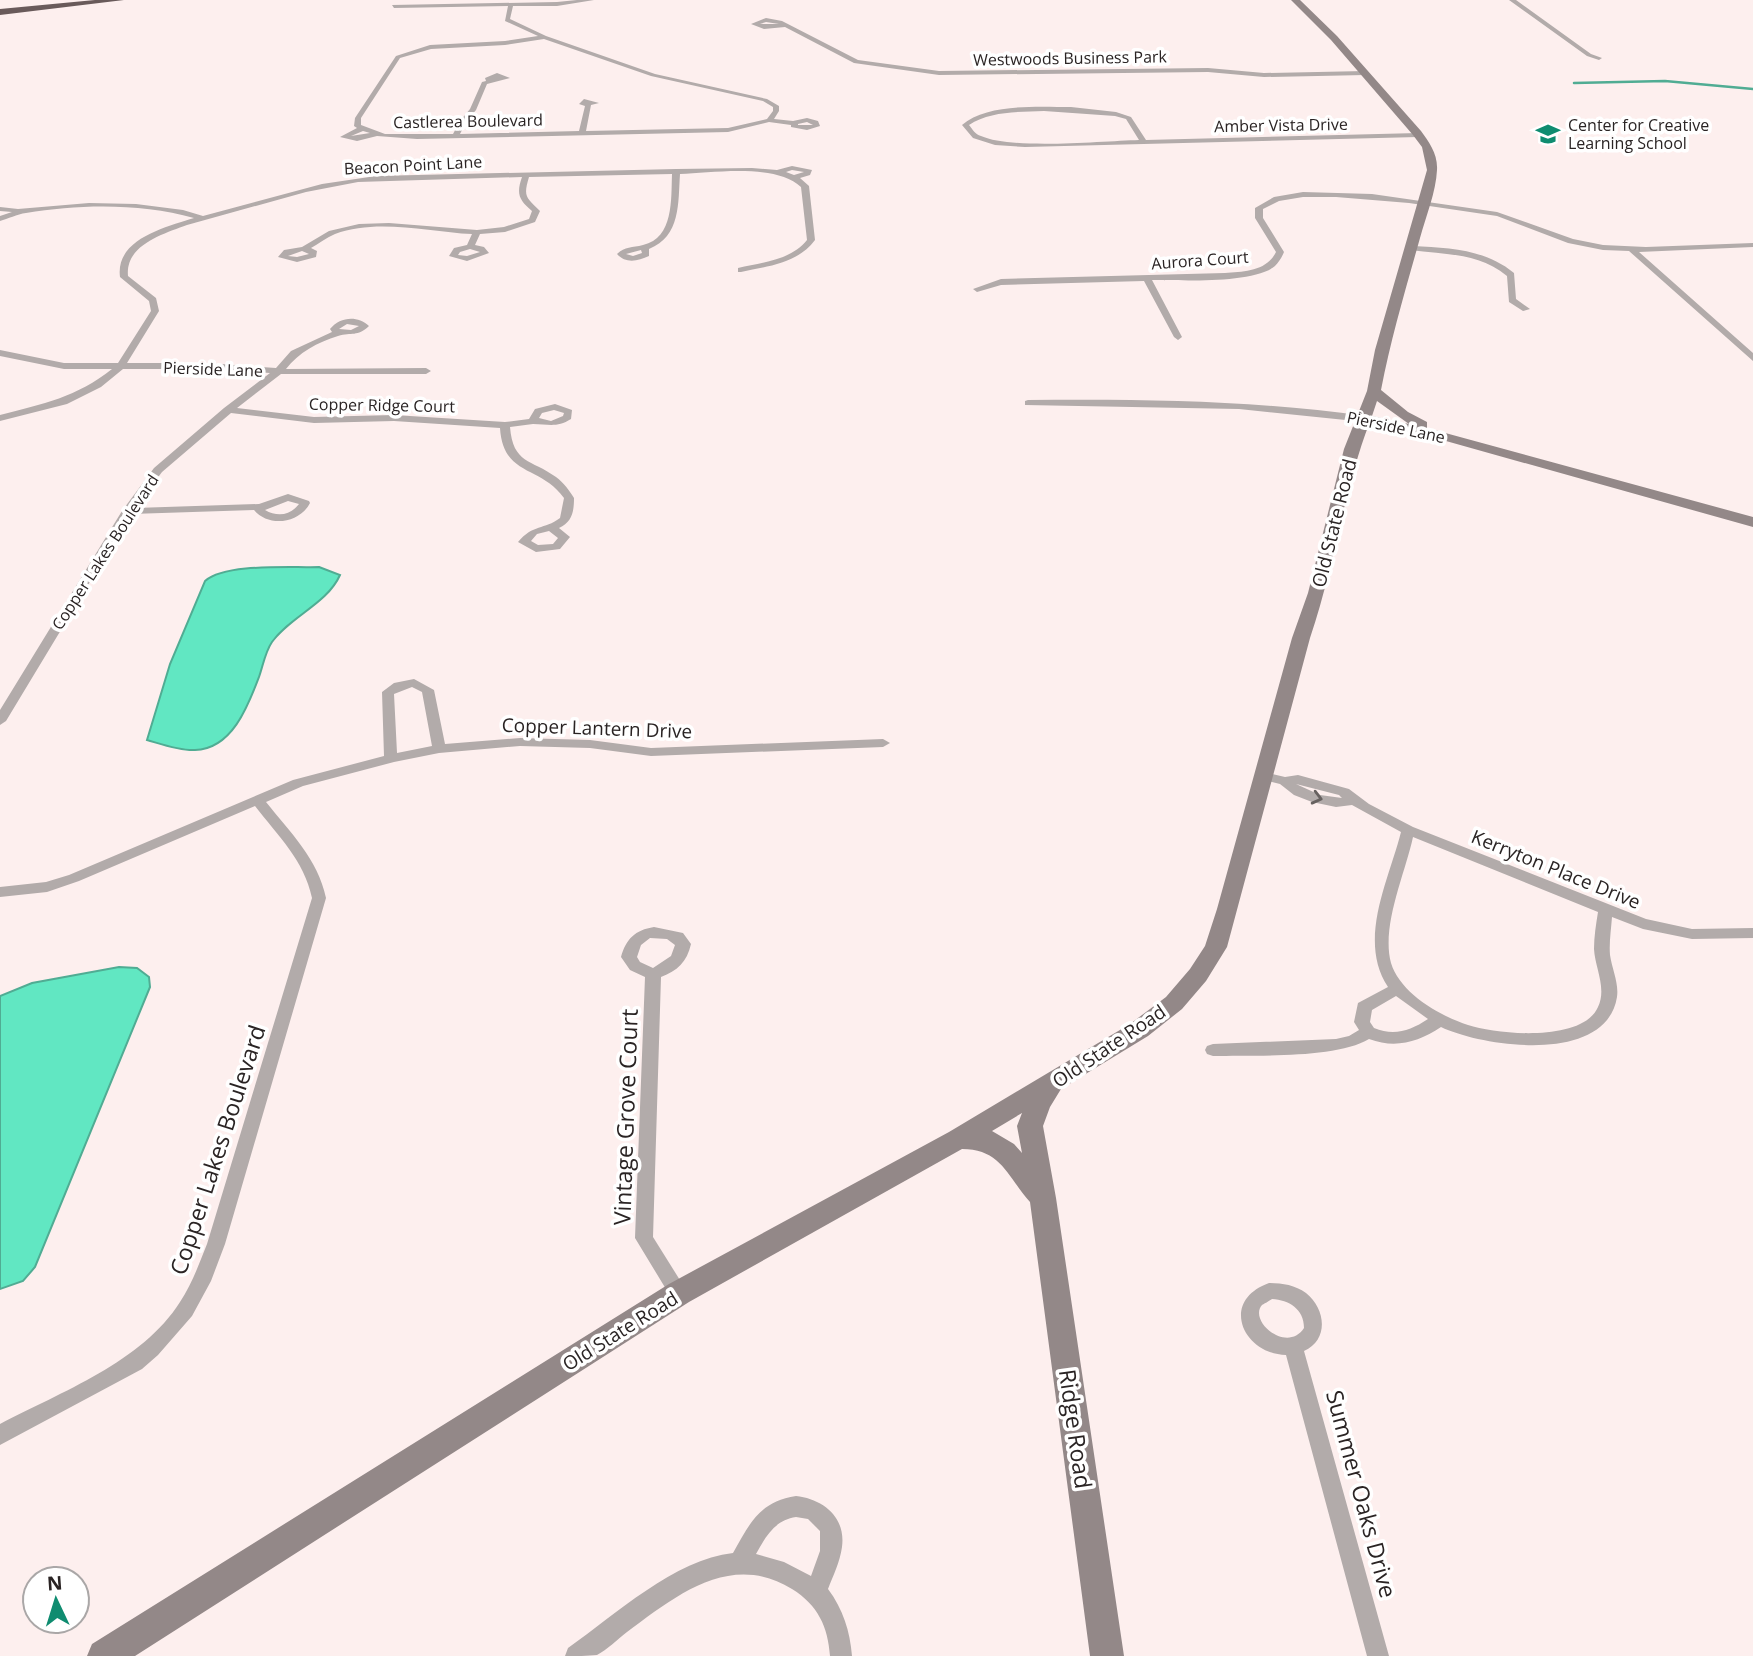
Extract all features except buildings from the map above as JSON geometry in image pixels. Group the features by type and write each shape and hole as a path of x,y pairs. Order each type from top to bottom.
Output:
{"highway":[{"path":"0,6 62,0"},
{"path":"0,12 118,0"}],"street":[{"path":"394,6 511,5 591,0"},
{"name":"Old State Road","path":"104,1656 679,1293 958,1139 1139,1030 1174,1003 1198,975 1216,947 1275,778 1301,638 1317,593 1352,449 1374,391 1382,350 1413,248 1432,170 1427,147 1418,135 1365,73 1295,0"},
{"path":"1512,0 1589,55 1600,58"},
{"path":"511,5 507,20 544,37 653,75 765,100 776,106 776,111 769,120"},
{"name":"Westwoods Business Park","path":"785,26 856,62 939,73 1208,70 1264,75 1365,73"},
{"name":"Castlerea Boulevard","path":"544,37 505,43 430,47 398,57 356,124 376,134 456,136 728,130 769,120"},
{"path":"456,136 463,121 473,110 484,83 491,81"},
{"path":"582,134 588,105"},
{"name":"Amber Vista Drive","path":"1144,142 1127,116 1100,110 993,112 975,116 965,125 975,137 1000,144 1144,142 1418,135"},
{"path":"769,120 794,123"},
{"path":"361,128 343,137 357,139 376,134"},
{"path":"776,173 792,168 808,170 807,173 794,178"},
{"name":"Beacon Point Lane","path":"0,418 37,410 76,397 98,385 120,367 153,319 155,311 152,300 124,277 125,259 138,245 158,234 205,219 324,185 354,180 752,170 794,178"},
{"path":"645,248 670,229 676,171"},
{"path":"305,248 325,236 368,226 401,224 477,233 509,229 532,220 536,211 524,200 521,191 526,175"},
{"path":"741,270 797,255 811,240 805,186 794,178"},
{"name":"Aurora Court","path":"977,289 1001,282 1235,275 1259,270 1275,262 1280,252 1257,214 1261,205 1267,199 1317,193 1510,216 1544,233 1580,244 1630,248 1753,245"},
{"path":"0,209 18,211 152,207 179,210 205,219"},
{"path":"0,219 14,216 18,211"},
{"path":"470,247 477,233"},
{"path":"1413,248 1466,254 1502,267 1513,279 1512,300 1526,309"},
{"path":"1630,248 1753,358"},
{"path":"1147,278 1178,337"},
{"name":"Copper Lakes Boulevard","path":"0,721 127,511 158,470 227,410 278,372 295,353 338,333"},
{"name":"Pierside Lane","path":"0,353 39,363 120,367 206,366 278,372 426,370"},
{"path":"1374,391 1403,415 1450,437"},
{"name":"Pierside Lane","path":"1028,402 1172,403 1312,412 1365,419 1450,437 1753,522"},
{"name":"Copper Ridge Court","path":"227,410 314,420 394,418 506,425 537,421"},
{"path":"506,425 505,444 515,460 557,482 569,498 567,515 553,529"},
{"path":"127,511 260,507"},
{"path":"391,758 387,698 392,689 405,684 421,684 428,690 439,749"},
{"name":"Copper Lantern Drive","path":"0,892 47,887 74,878 298,783 391,758 439,749 520,742 590,744 651,752 883,743"},
{"name":"Kerryton Place Drive","path":"1275,778 1296,792 1343,804 1354,800 1408,830 1605,911 1668,931 1692,934 1753,933"},
{"name":"Copper Lakes Boulevard","path":"0,1435 135,1363 153,1349 185,1314 201,1284 220,1231 319,898 317,883 306,863 257,800"},
{"path":"1408,830 1382,936 1383,961 1387,975 1398,988 1439,1020 1471,1033 1523,1038 1572,1034 1590,1025 1602,1016 1612,989 1602,950 1605,911"},
{"name":"Vintage Grove Court","path":"653,974 644,1238 679,1293"},
{"path":"1398,988 1364,1007 1362,1022 1368,1032 1396,1040 1409,1038 1439,1020"},
{"path":"1213,1049 1336,1045 1353,1041 1368,1032"},
{"name":"Ridge Road","path":"1051,1084 1038,1104 1030,1126 1044,1202 1107,1656"},
{"name":"Ridge Road","path":"958,1139 985,1139 1005,1151 1028,1176 1044,1202"},
{"name":"Summer Oaks Drive","path":"1293,1346 1378,1656"},
{"path":"740,1562 765,1521 777,1511 798,1505 819,1512 825,1518 832,1537 816,1591"},
{"path":"576,1656 683,1581 718,1565 740,1562 781,1570 816,1591 840,1637 841,1656"}],"shaded area":[{"path":"319,567 340,575 327,594 272,642 244,713 229,734 208,748 195,750 147,740 170,664 205,581 215,575 243,569"},
{"path":"119,967 137,968 149,977 150,987 35,1267 23,1281 0,1289 0,996 32,983"}],"waterway":[{"path":"1574,83 1665,81 1753,89"}],"place":[{"name":"Center for Creative Learning School","path":"1548,134"}]}
